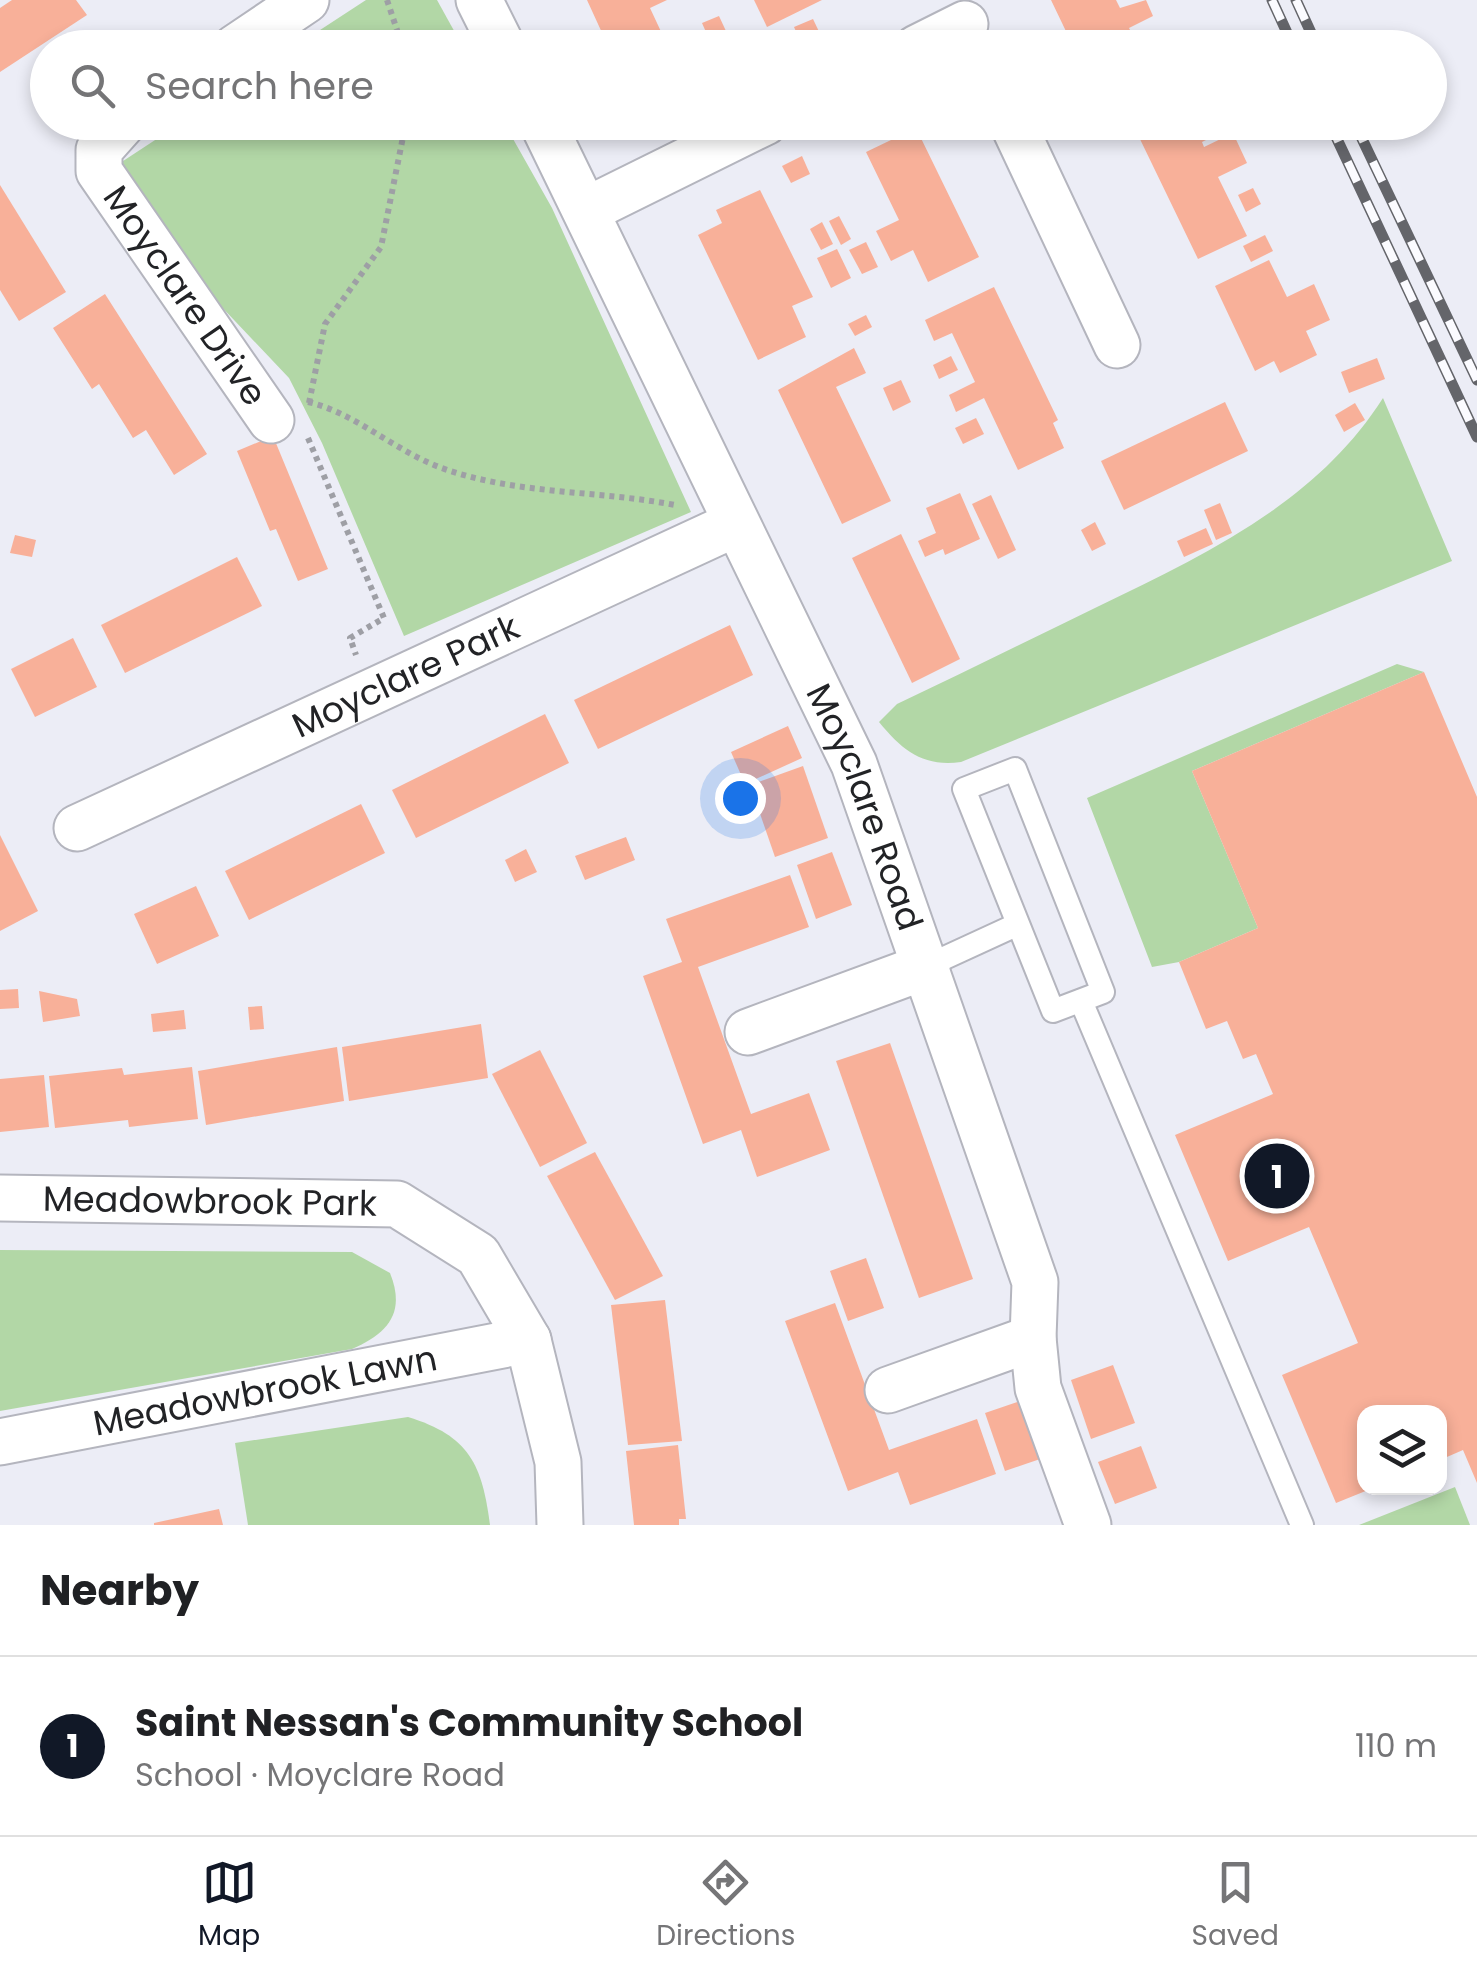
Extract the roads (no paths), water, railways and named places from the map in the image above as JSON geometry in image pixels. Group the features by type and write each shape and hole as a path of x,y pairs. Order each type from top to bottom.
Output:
{"street":[{"path":"262,30 306,0"},
{"path":"479,0 494,30"},
{"name":"Moyclare Drive","path":"108,140 99,150 99,171 297,413"},
{"name":"Moyclare Road","path":"551,140 854,764 1036,1282 1033,1338 1038,1388 1088,1525"},
{"path":"587,210 729,140"},
{"path":"1020,140 1117,345"},
{"name":"Moyclare Park","path":"77,828 370,694 726,505"},
{"path":"748,1032 927,966"},
{"name":"Meadowbrook Park","path":"0,1198 396,1204 478,1255 528,1340 558,1462 560,1525"},
{"path":"888,1390 1033,1338"},
{"name":"Meadowbrook Lawn","path":"0,1442 528,1340"}],"lane":[{"path":"1015,769 1104,992 1053,1011 1016,925 964,789 1015,769"},
{"path":"927,966 1016,925"},
{"path":"1081,1001 1302,1525"}],"railway":[{"path":"1272,0 1286,30"},
{"path":"1296,0 1310,30"},
{"path":"1337,140 1477,437"},
{"path":"1363,140 1477,380"}],"place":[{"name":"Saint Nessan's Community School","path":"1277,1176"}]}
